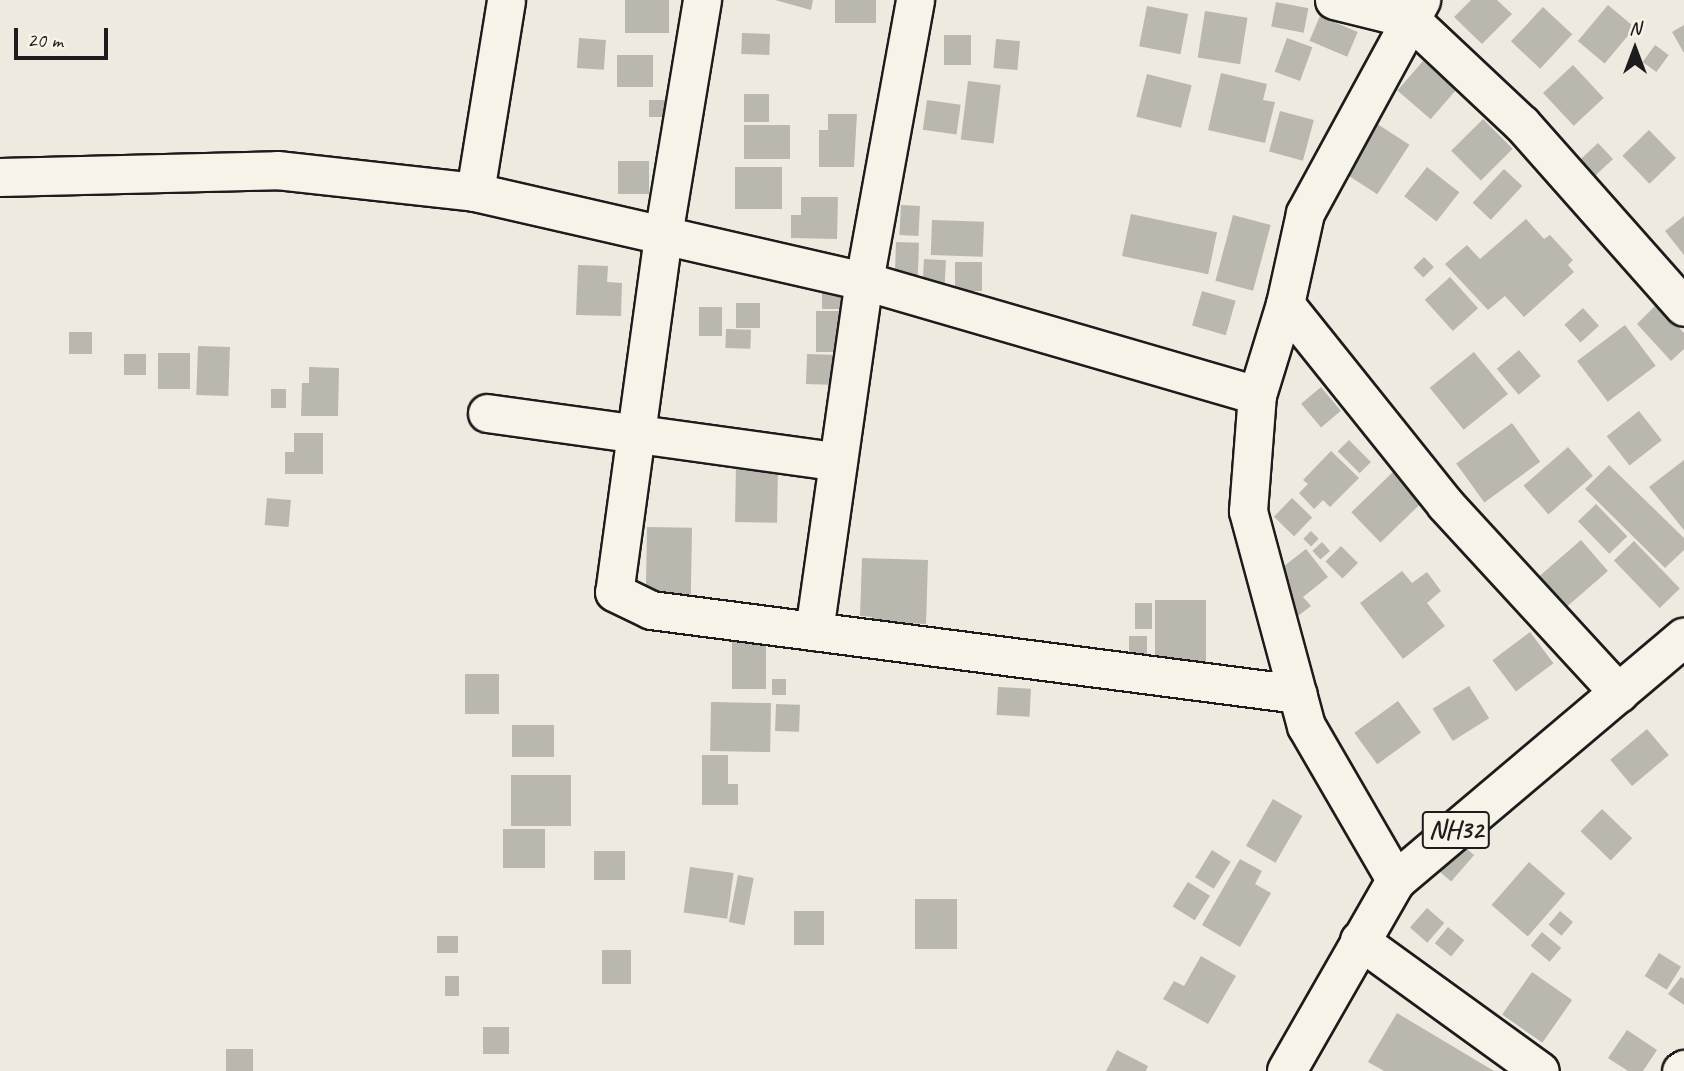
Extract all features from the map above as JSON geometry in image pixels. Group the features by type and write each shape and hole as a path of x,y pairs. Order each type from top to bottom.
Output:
{"highway":[{"name":"NH32","path":"1287,1071 1359,940 1396,881 1684,638"}],"street":[{"path":"475,192 506,0"},
{"path":"702,0 663,236 614,592 651,610 1298,694"},
{"path":"814,631 864,281 915,0"},
{"path":"1334,0 1416,10 1522,124 1684,307"},
{"path":"1396,881 1306,726 1248,511 1257,395 1285,304 1305,214 1416,10"},
{"path":"0,177 277,170 475,192 864,281 1257,395"},
{"path":"1285,304 1445,504 1619,693"},
{"path":"487,413 838,462"},
{"path":"1359,940 1539,1071"}],"building":[{"path":"625,0 669,0 669,33 625,33"},
{"path":"775,0 813,0 811,10"},
{"path":"835,0 876,0 876,23 835,23"},
{"path":"1471,0 1497,0 1512,14 1482,44 1454,17"},
{"path":"1276,2 1308,8 1304,33 1271,27"},
{"path":"1608,5 1635,27 1605,64 1578,41"},
{"path":"1147,6 1188,14 1180,54 1139,46"},
{"path":"1543,7 1572,34 1540,69 1511,41"},
{"path":"1205,11 1247,18 1240,64 1198,57"},
{"path":"1320,16 1358,32 1347,57 1309,41"},
{"path":"1684,25 1684,53 1672,32"},
{"path":"742,33 770,34 769,55 741,54"},
{"path":"944,35 971,35 971,65 944,65"},
{"path":"579,38 606,40 604,70 577,68"},
{"path":"1287,38 1312,47 1300,81 1275,72"},
{"path":"996,39 1020,41 1017,70 993,68"},
{"path":"1655,45 1669,55 1656,72 1643,62"},
{"path":"617,55 653,55 653,87 617,87"},
{"path":"1423,61 1456,90 1431,119 1397,90"},
{"path":"1573,65 1604,98 1574,126 1543,93"},
{"path":"1221,73 1267,84 1263,100 1275,102 1265,143 1208,130"},
{"path":"1147,74 1192,85 1181,128 1136,117"},
{"path":"968,81 1001,85 994,144 961,140"},
{"path":"744,94 769,94 769,122 744,122"},
{"path":"649,100 673,100 673,117 649,117"},
{"path":"927,100 961,105 956,134 923,130"},
{"path":"1280,111 1314,120 1303,161 1269,152"},
{"path":"828,114 857,114 854,167 819,167 819,130 828,130"},
{"path":"1365,116 1409,145 1377,194 1333,165"},
{"path":"1483,119 1513,149 1481,181 1451,151"},
{"path":"744,125 790,125 790,159 744,159"},
{"path":"1649,130 1676,158 1649,184 1622,156"},
{"path":"1598,143 1613,159 1593,178 1578,161"},
{"path":"618,161 649,161 649,194 618,194"},
{"path":"735,167 782,167 782,209 735,209"},
{"path":"1427,167 1459,192 1437,221 1404,196"},
{"path":"1504,169 1522,186 1491,220 1473,203"},
{"path":"801,197 838,197 837,239 791,238 791,215 801,215"},
{"path":"901,205 920,206 918,236 899,235"},
{"path":"1131,214 1217,232 1208,274 1122,256"},
{"path":"1233,215 1271,225 1253,291 1215,281"},
{"path":"1684,216 1684,255 1665,231"},
{"path":"1526,219 1544,239 1550,235 1573,260 1568,265 1574,272 1524,317 1505,296 1488,310 1445,264 1467,245 1480,259"},
{"path":"932,220 984,222 983,257 931,255"},
{"path":"896,242 919,243 918,278 895,277"},
{"path":"1424,257 1434,267 1423,278 1413,268"},
{"path":"924,259 946,260 945,283 923,282"},
{"path":"955,262 982,262 982,291 955,291"},
{"path":"578,265 608,266 607,282 622,283 621,316 576,315"},
{"path":"1450,277 1478,308 1453,331 1425,300"},
{"path":"822,285 847,285 847,309 822,309"},
{"path":"1202,291 1236,301 1226,335 1192,326"},
{"path":"736,303 760,303 760,328 736,328"},
{"path":"1657,304 1684,333 1684,349 1671,361 1637,324"},
{"path":"699,307 722,307 722,336 699,336"},
{"path":"1583,308 1599,326 1580,343 1564,325"},
{"path":"816,311 851,311 851,352 816,352"},
{"path":"1625,325 1656,366 1608,402 1577,361"},
{"path":"726,329 751,330 750,349 725,348"},
{"path":"69,332 92,332 92,354 69,354"},
{"path":"198,346 230,347 228,396 196,395"},
{"path":"1519,350 1541,376 1519,395 1497,369"},
{"path":"1474,352 1508,394 1464,430 1430,388"},
{"path":"158,353 190,353 190,389 158,389"},
{"path":"124,354 146,354 146,375 124,375"},
{"path":"807,354 837,355 836,385 806,384"},
{"path":"309,367 339,368 338,416 301,416 302,383 309,383"},
{"path":"1321,387 1341,411 1321,427 1301,404"},
{"path":"271,389 286,389 286,408 271,408"},
{"path":"1639,411 1662,440 1629,465 1607,436"},
{"path":"1512,423 1540,462 1484,502 1456,464"},
{"path":"294,433 323,433 323,474 285,474 285,452 294,452"},
{"path":"1349,440 1371,462 1360,473 1338,451"},
{"path":"1568,447 1593,476 1548,514 1523,486"},
{"path":"1331,451 1359,478 1330,507 1323,500 1314,509 1299,493 1308,484 1303,480"},
{"path":"1684,460 1684,530 1649,487"},
{"path":"736,465 778,466 777,523 735,522"},
{"path":"1609,465 1684,538 1684,550 1665,568 1585,489"},
{"path":"1393,472 1422,502 1380,543 1351,512"},
{"path":"267,498 291,500 289,527 265,525"},
{"path":"1292,498 1312,517 1294,536 1274,517"},
{"path":"1596,504 1627,536 1609,554 1578,521"},
{"path":"647,527 692,528 691,601 646,600"},
{"path":"1311,531 1319,539 1311,547 1303,539"},
{"path":"1581,540 1608,571 1564,609 1537,578"},
{"path":"1634,541 1680,588 1660,608 1614,560"},
{"path":"1322,542 1330,551 1320,560 1312,551"},
{"path":"1341,546 1358,563 1342,579 1325,562"},
{"path":"1306,549 1328,577 1303,597 1311,606 1298,616 1279,593 1290,584 1279,570"},
{"path":"862,558 928,560 926,624 901,623 901,635 872,634 872,617 860,616"},
{"path":"1402,571 1412,583 1427,572 1441,591 1427,603 1445,626 1403,659 1360,603"},
{"path":"1155,600 1206,600 1206,668 1155,668"},
{"path":"1135,603 1152,603 1152,629 1135,629"},
{"path":"1530,632 1553,663 1516,691 1492,660"},
{"path":"732,636 766,636 766,689 732,689"},
{"path":"1129,636 1147,636 1147,655 1129,655"},
{"path":"465,674 499,674 499,714 465,714"},
{"path":"772,679 786,679 786,695 772,695"},
{"path":"1469,686 1489,718 1453,741 1433,709"},
{"path":"998,687 1031,689 1029,717 997,715"},
{"path":"1398,701 1421,733 1377,764 1354,733"},
{"path":"711,702 771,703 770,752 710,751"},
{"path":"776,704 800,705 799,732 775,731"},
{"path":"512,725 554,725 554,757 512,757"},
{"path":"1647,729 1669,755 1632,786 1610,760"},
{"path":"702,755 728,755 728,784 738,784 738,805 702,805"},
{"path":"511,775 571,775 571,826 511,826"},
{"path":"1273,799 1302,816 1275,863 1246,846"},
{"path":"1602,809 1632,838 1611,860 1580,831"},
{"path":"503,829 545,829 545,868 503,868"},
{"path":"1459,842 1474,855 1451,882 1436,868"},
{"path":"1212,850 1231,862 1214,889 1195,877"},
{"path":"594,851 625,851 625,880 594,880"},
{"path":"1240,859 1262,871 1255,884 1271,893 1240,947 1202,925"},
{"path":"1529,862 1565,893 1528,937 1492,905"},
{"path":"690,867 734,873 727,919 684,913"},
{"path":"738,875 754,878 745,925 729,922"},
{"path":"1188,882 1210,896 1195,920 1173,907"},
{"path":"915,899 957,899 957,949 915,949"},
{"path":"1427,908 1444,923 1427,943 1410,928"},
{"path":"794,911 824,911 824,945 794,945"},
{"path":"1560,911 1573,922 1561,936 1548,925"},
{"path":"1448,927 1464,940 1451,957 1435,943"},
{"path":"1542,932 1561,948 1550,962 1530,946"},
{"path":"437,936 458,936 458,953 437,953"},
{"path":"602,950 631,950 631,984 602,984"},
{"path":"1659,953 1681,967 1667,990 1645,976"},
{"path":"1201,956 1236,976 1208,1024 1163,999 1174,981 1184,986"},
{"path":"1532,972 1572,1000 1542,1043 1502,1015"},
{"path":"445,976 459,976 459,996 445,996"},
{"path":"1681,977 1684,979 1684,1005 1668,994"},
{"path":"1397,1013 1494,1071 1384,1071 1368,1062"},
{"path":"483,1027 509,1027 509,1054 483,1054"},
{"path":"1627,1030 1657,1050 1643,1071 1628,1071 1608,1058"},
{"path":"226,1049 253,1049 253,1071 226,1071"},
{"path":"1117,1050 1148,1066 1146,1071 1106,1071"}]}
